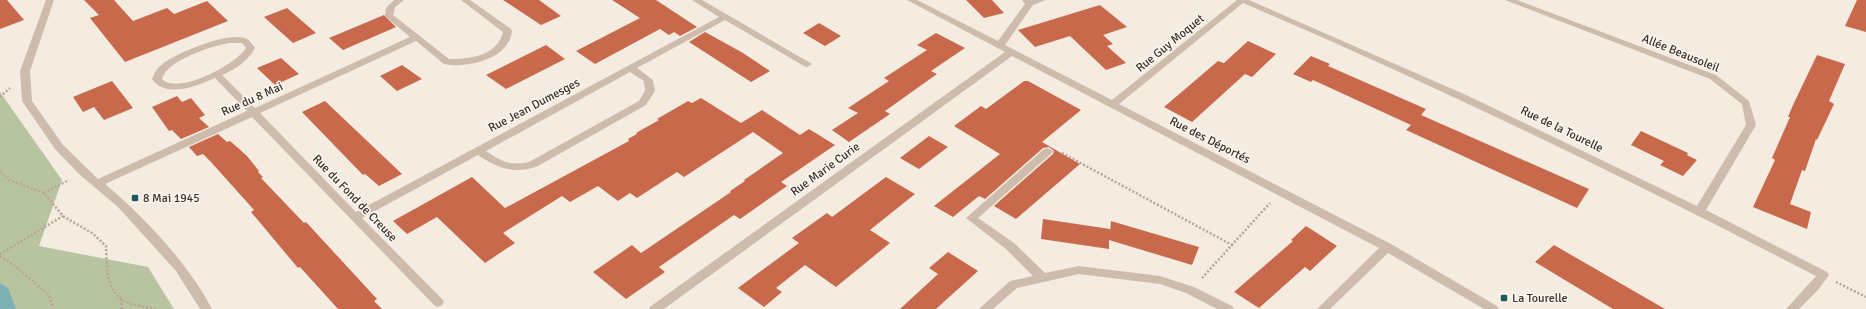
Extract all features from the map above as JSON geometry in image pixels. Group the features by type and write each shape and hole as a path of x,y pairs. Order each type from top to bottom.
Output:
{"street":[{"path":"50,0 25,71 27,101 59,147 83,172 122,204 180,268 206,309"},
{"path":"400,0 391,6 388,12 389,16 447,62 472,61 495,51 503,45 507,38 508,31 465,0"},
{"path":"696,0 807,64"},
{"name":"Rue des Déportés","path":"911,0 1387,247 1493,309"},
{"path":"1000,45 1028,2 1041,0"},
{"name":"Rue Guy Moquet","path":"1113,104 1242,0"},
{"name":"Rue de la Tourelle","path":"1242,0 1465,96 1700,211 1822,275"},
{"name":"Allée Beausoleil","path":"1509,0 1713,77 1746,103 1751,125 1700,211"},
{"name":"Rue Jean Dumesges","path":"355,217 725,17"},
{"name":"Rue du 8 Mai","path":"98,183 416,38"},
{"path":"237,40 249,44 251,48 250,53 246,58 216,74 195,83 174,87 160,83 157,78 163,67 170,62 219,41 237,40"},
{"name":"Rue Marie Curie","path":"655,309 1011,52"},
{"path":"478,150 502,166 517,168 532,165 643,103 650,91 648,80 630,68"},
{"name":"Rue du Fond de Creuse","path":"216,74 438,302"},
{"path":"1042,278 1010,246 971,218 1048,151"},
{"path":"1323,309 1387,247"},
{"path":"985,309 1014,284 1079,270 1160,280 1190,290 1228,309"},
{"path":"1792,309 1814,287 1822,275"}],"path":[{"path":"1048,151 1065,153 1232,245"},
{"path":"0,171 9,180 44,193 63,216 84,230 92,233 106,246 108,280 112,288 121,299 122,309"},
{"path":"44,193 83,172"},
{"path":"1190,290 1281,191"},
{"path":"53,309 49,295 0,255 63,216"},
{"path":"1822,275 1866,297"},
{"path":"121,299 156,309"}],"green space":[{"path":"0,92 62,180 39,246 148,267 174,309 0,309"}],"water":[{"path":"0,283 8,288 16,309 0,309"}],"building":[{"path":"0,0 7,0 24,20 0,29"},
{"path":"84,0 114,0 133,21 167,8 174,14 207,1 228,21 125,62 90,18 99,15"},
{"path":"503,0 539,0 561,16 541,25"},
{"path":"612,0 656,0 697,27 680,36 674,32 669,35 660,29 595,64 576,51 640,18"},
{"path":"966,0 992,0 1004,13 984,18"},
{"path":"1857,0 1866,0 1866,32 1845,26"},
{"path":"1100,5 1127,27 1103,35 1113,44 1107,46 1126,63 1106,70 1070,36 1035,47 1018,30"},
{"path":"287,8 316,33 293,43 264,17"},
{"path":"384,15 396,27 343,50 329,38"},
{"path":"819,23 841,36 825,46 803,33"},
{"path":"705,32 743,53 770,71 751,82 689,42"},
{"path":"936,33 965,48 931,71 937,74 885,111 890,114 849,142 832,130 858,113 848,108 889,81 884,78 927,50 917,45"},
{"path":"1248,41 1276,54 1252,77 1245,74 1192,122 1164,107 1218,61 1224,63"},
{"path":"546,45 565,59 506,89 486,75"},
{"path":"1817,55 1845,64 1829,101 1834,104 1817,140 1816,139 1805,171 1802,170 1790,204 1811,212 1807,229 1753,207 1775,160 1772,158 1790,117 1788,117 1793,105"},
{"path":"1311,56 1330,64 1328,66 1426,109 1421,115 1589,189 1577,208 1406,130 1411,125 1313,80 1311,82 1293,74"},
{"path":"281,58 299,74 275,85 257,68"},
{"path":"402,65 422,79 397,91 380,76"},
{"path":"112,81 133,108 104,120 94,107 83,112 73,97"},
{"path":"1024,81 1028,81 1081,110 1042,142 1080,164 1016,219 994,206 1053,154 1054,151 1049,147 1043,148 985,199 979,196 953,217 934,206 1000,154 954,126 981,106 986,109"},
{"path":"177,96 182,102 191,98 205,115 199,118 209,127 181,139 172,130 169,131 152,107"},
{"path":"701,98 741,123 762,110 800,135 809,129 835,145 781,182 787,186 740,219 734,215 659,267 665,272 626,299 593,272 632,245 641,253 731,192 730,191 745,181 744,180 783,153 753,132 684,177 677,172 637,198 630,193 618,201 598,186 570,202 562,196 503,233 515,243 485,263 437,217 407,234 393,221 472,177 505,208 629,141 628,139 637,134 636,133 688,101 692,103"},
{"path":"325,101 402,174 379,186 365,174 363,175 302,112"},
{"path":"1641,131 1688,153 1687,155 1697,160 1683,176 1660,165 1664,161 1631,145"},
{"path":"218,134 227,142 230,141 247,156 263,177 261,178 304,223 306,222 377,299 374,301 382,309 338,309 300,267 298,268 251,212 254,210 211,162 203,154 197,156 189,147"},
{"path":"929,136 948,147 919,169 900,158"},
{"path":"886,177 915,194 870,230 890,243 836,287 805,265 776,288 782,292 764,307 738,288 799,243 792,238 827,213 832,217"},
{"path":"1043,219 1110,229 1110,232 1111,221 1199,247 1192,265 1109,240 1109,249 1041,239"},
{"path":"1306,226 1337,246 1310,271 1305,267 1259,308 1234,292 1293,241 1291,240"},
{"path":"1554,245 1665,309 1613,309 1535,262"},
{"path":"948,252 978,271 936,309 900,309 938,274 929,268"}],"place":[{"name":"8 Mai 1945","path":"135,198"},
{"name":"La Tourelle","path":"1504,298"}]}
